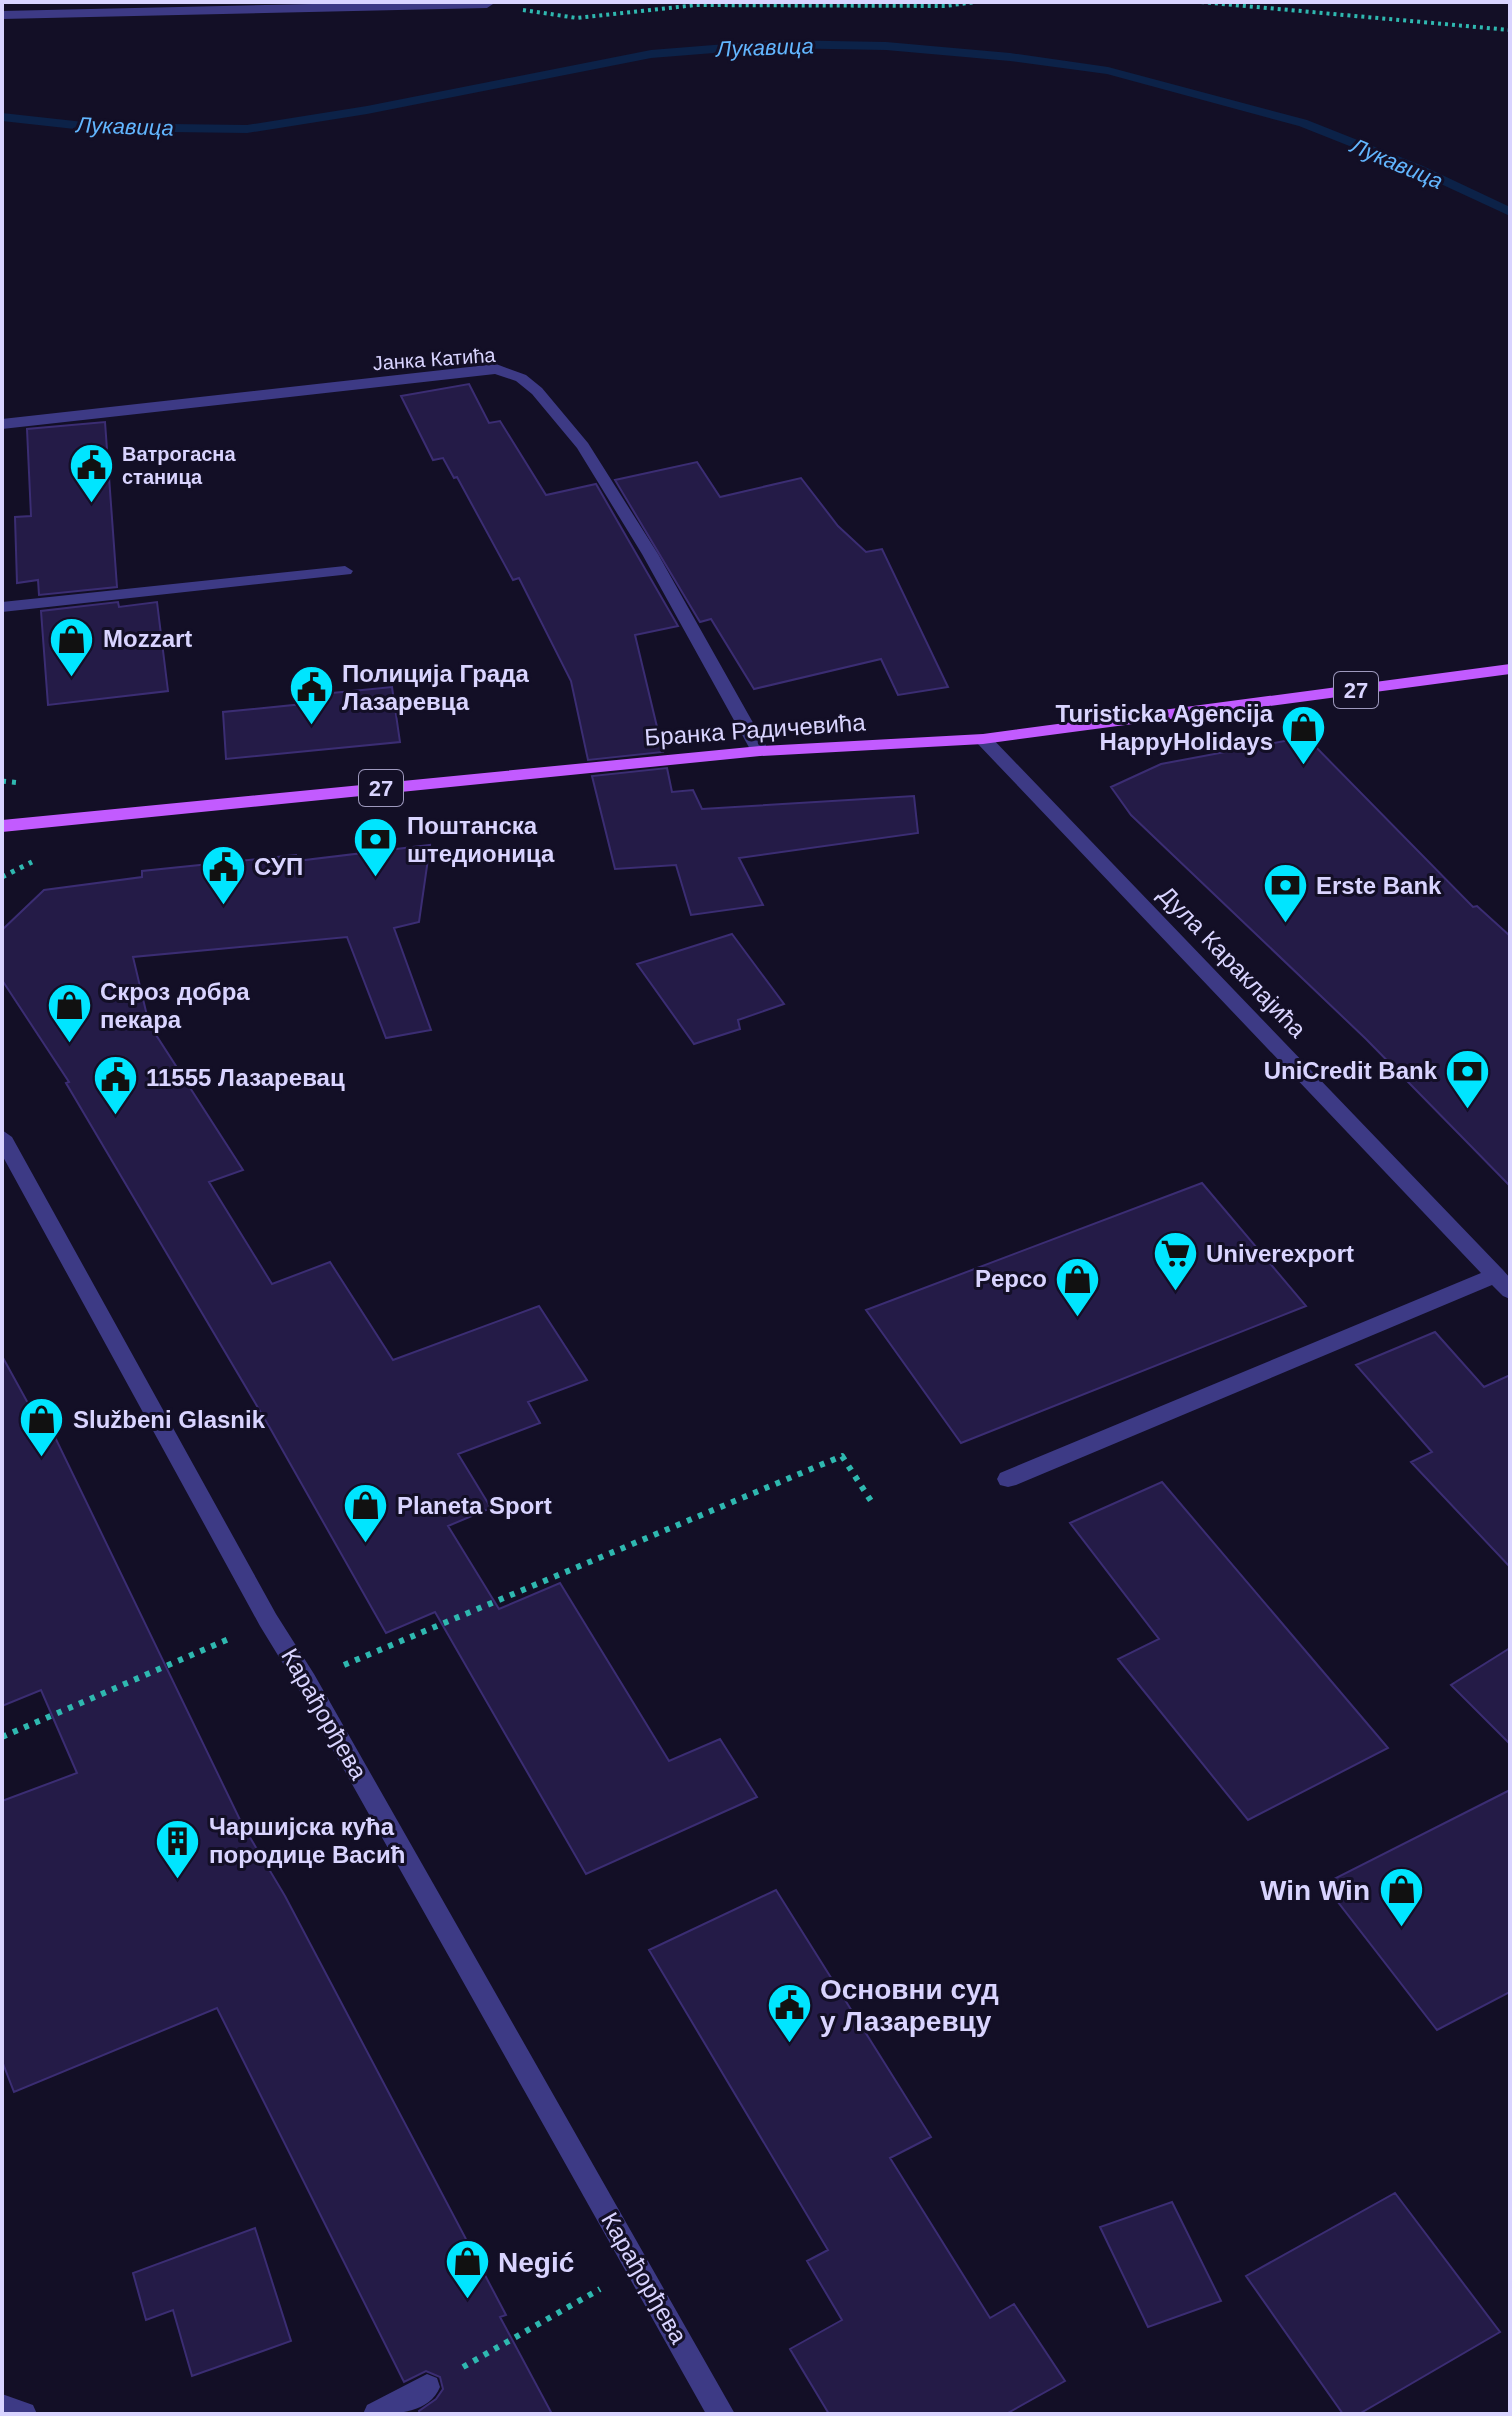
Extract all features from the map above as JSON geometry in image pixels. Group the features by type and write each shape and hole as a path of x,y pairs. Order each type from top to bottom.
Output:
{"main road":[{"name":"Бранка Радичевића","path":"2,826 760,751 983,739 1510,669"}],"street":[{"path":"2,15 487,4"},
{"name":"Јанка Катића","path":"2,424 496,369 521,378 537,391 583,446 650,554 760,751"},
{"path":"2,607 345,571"},
{"name":"Дула Караклајића","path":"983,739 1503,1283"},
{"name":"Карађорђева","path":"2,1137 268,1620 306,1681 721,2414"},
{"path":"1008,1479 1503,1283"},
{"path":"377,2414 427,2387"},
{"path":"2,2407 23,2414"}],"path":[{"path":"933,2 945,6"},
{"path":"487,4 577,18 696,5 945,6 976,2"},
{"path":"1201,2 1510,30"},
{"path":"2,877 40,858"},
{"path":"306,1681 842,1456 871,1501"},
{"path":"2,1737 180,1662 268,1620"},
{"path":"427,2387 638,2268"}],"building":[{"path":"469,384 489,423 500,421 546,495 596,484 678,626 635,635 663,752 588,760 571,681 519,578 513,580 457,477 454,478 443,458 433,460 401,396"},
{"name":"Ватрогасна станица","path":"105,422 117,587 39,595 38,580 17,583 15,517 31,516 27,429"},
{"path":"697,462 720,497 801,478 838,526 866,552 882,549 948,687 898,695 881,659 754,689 711,619 700,622 615,480"},
{"path":"118,602 119,607 157,602 168,691 48,705 41,611"},
{"name":"Полиција Града Лазаревца","path":"392,687 400,742 226,759 223,712 303,704 302,696"},
{"path":"1306,737 1473,907 1477,906 1510,936 1510,1186 1366,1039 1131,815 1111,787 1161,764"},
{"path":"667,768 672,792 693,790 702,809 914,796 918,833 739,858 763,905 691,915 676,865 615,869 592,776"},
{"path":"430,845 419,922 394,928 431,1030 386,1038 347,937 133,957 149,1024 243,1170 209,1182 272,1284 330,1262 393,1360 539,1306 587,1380 528,1402 540,1423 458,1454 491,1508 448,1526 499,1609 560,1583 669,1761 720,1739 757,1797 586,1874 435,1612 386,1633 270,1428 66,1083 69,1082 2,980 2,930 44,890 142,877 142,871 296,855 296,861"},
{"path":"732,934 784,1004 738,1020 740,1029 694,1044 637,964"},
{"path":"1202,1183 1306,1306 961,1443 866,1310"},
{"path":"1435,1332 1484,1387 1510,1375 1510,1567 1411,1462 1432,1452 1356,1365"},
{"path":"2,1356 46,1436 53,1433 242,1824 285,1896 506,2315 500,2317 552,2414 420,2414 419,2411 436,2399 443,2389 440,2377 426,2371 404,2382 217,2008 14,2092 2,2061 2,1801 77,1773 41,1690 2,1706"},
{"path":"1162,1482 1388,1748 1248,1820 1118,1659 1159,1639 1070,1523"},
{"path":"1510,1648 1510,1744 1451,1685"},
{"path":"1510,1790 1510,1992 1437,2030 1324,1884"},
{"path":"776,1890 931,2137 890,2158 990,2318 1014,2304 1065,2381 1006,2414 829,2414 790,2349 842,2320 807,2261 828,2250 649,1950"},
{"path":"1395,2193 1500,2332 1359,2414 1343,2414 1246,2276"},
{"path":"1172,2202 1221,2301 1148,2327 1100,2227"},
{"path":"255,2228 291,2341 192,2376 173,2310 146,2320 133,2273"}],"waterway":[{"name":"Лукавица","path":"2,117 93,127 247,129 367,110 651,54 775,44 886,46 1010,57 1108,71 1303,123 1419,169 1510,212"}],"place":[{"name":"Ватрогасна станица","path":"91,504"},
{"name":"Mozzart","path":"72,678"},
{"name":"Полиција Града Лазаревца","path":"311,727"},
{"name":"Turisticka Agencija HappyHolidays","path":"1304,767"},
{"name":"Поштанска штедионица","path":"376,879"},
{"name":"СУП","path":"223,906"},
{"name":"Erste Bank","path":"1285,925"},
{"name":"Скроз добра пекара","path":"69,1045"},
{"name":"UniCredit Bank","path":"1468,1110"},
{"name":"11555 Лазаревац","path":"115,1117"},
{"name":"Univerexport","path":"1175,1293"},
{"name":"Pepco","path":"1078,1318"},
{"name":"Službeni Glasnik","path":"42,1459"},
{"name":"Planeta Sport","path":"366,1545"},
{"name":"Чаршијска кућа породице Васић","path":"178,1880"},
{"name":"Win Win","path":"1401,1929"},
{"name":"Основни суд у Лазаревцу","path":"789,2044"},
{"name":"Negić","path":"467,2301"}]}
